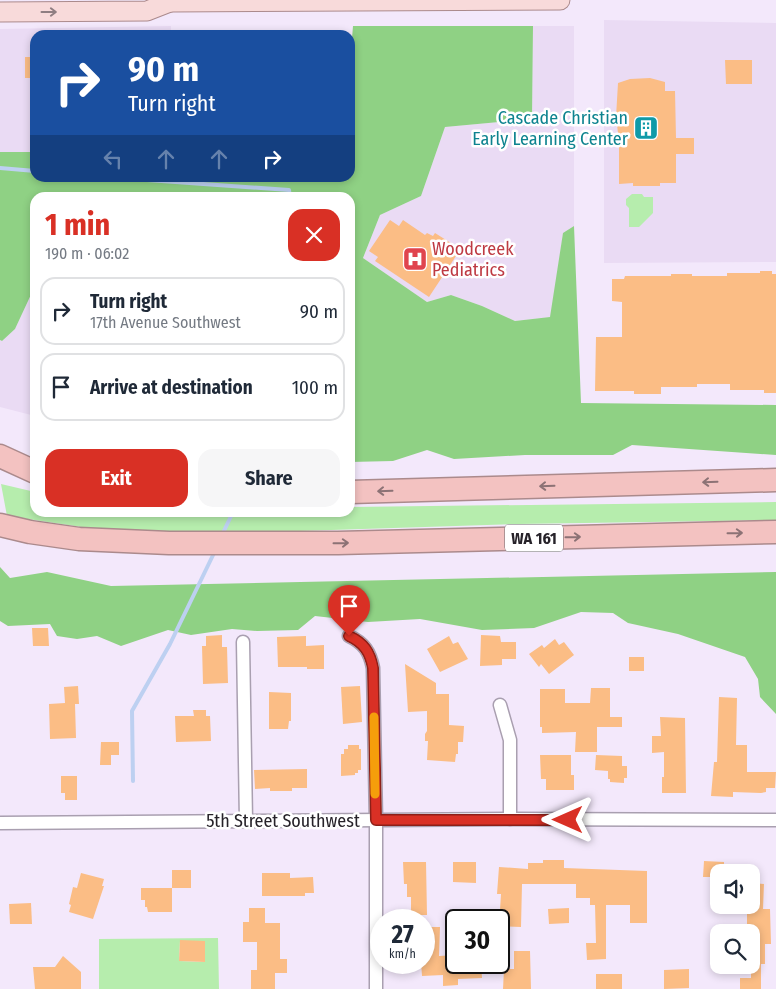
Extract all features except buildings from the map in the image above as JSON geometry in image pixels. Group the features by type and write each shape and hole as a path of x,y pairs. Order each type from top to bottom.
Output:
{"highway":[{"path":"0,456 30,470"},
{"path":"0,469 30,476"},
{"path":"355,492 776,480"},
{"name":"WA 161","path":"0,525 28,538 131,542 292,544 776,532"},
{"path":"0,537 28,538"}],"main road":[{"path":"0,12 147,12 167,1 560,0"}],"street":[{"path":"349,636 360,641 367,649 373,668 376,820 376,989"},
{"path":"243,642 246,821"},
{"path":"500,705 510,740 510,819"},
{"name":"5th Street Southwest","path":"0,822 510,819 776,820"}],"shaded area":[{"path":"604,20 776,23 776,262 604,263"},
{"path":"171,26 171,30 30,30 30,152 0,152 0,29"},
{"path":"533,26 574,26 574,226 563,234 551,317 515,321 451,295 427,302 363,258 380,215 421,196 445,127 532,119"},
{"path":"30,297 30,415 0,407 0,340 2,341 15,329"}],"green space":[{"path":"353,26 533,26 532,119 445,127 421,196 380,215 363,258 427,302 451,295 515,321 550,317 563,233 574,226 581,403 776,405 776,455 632,445 613,455 525,455 454,459 427,450 393,461 355,462 355,192 30,192 30,297 15,329 2,341 0,340 0,152 30,152 30,182 355,182 355,30 353,30"},
{"path":"632,194 653,197 653,213 639,227 629,227 629,208 626,205 626,199"},
{"path":"1,484 30,491 30,517 355,517 355,507 776,502 776,520 519,524 207,534 109,531 7,516"},
{"path":"0,567 10,578 47,572 111,586 776,572 776,714 760,697 758,679 745,657 678,634 628,623 613,613 581,612 534,628 482,630 420,619 368,622 315,616 298,630 257,631 232,629 191,635 168,630 121,646 97,636 77,639 57,636 50,624 8,626 0,621"},
{"path":"218,938 219,989 99,989 99,939","holes":["180,941 205,941 205,962 179,961"]}],"waterway":[{"path":"0,168 30,171"},
{"path":"176,182 289,190 289,192"},
{"path":"222,535 231,517"},
{"path":"133,781 132,711 170,644 215,551"}],"slow traffic":[{"path":"374,717 375,794"}],"place":[{"name":"Cascade Christian Early Learning Center","path":"646,128"},
{"name":"Woodcreek Pediatrics","path":"415,259"}],"route":[{"path":"349,636 360,641 367,649 373,668 376,820 568,820"}]}
